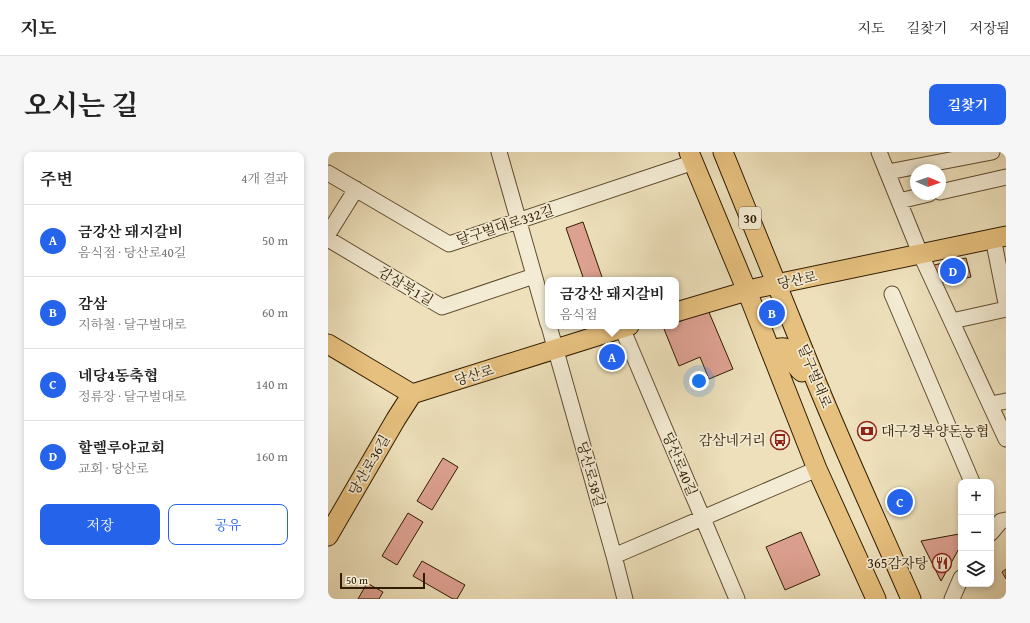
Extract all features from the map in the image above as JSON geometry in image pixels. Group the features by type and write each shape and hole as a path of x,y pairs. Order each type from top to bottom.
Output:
{"main road":[{"name":"달구벌대로","path":"723,152 813,374 911,599"},
{"name":"30","path":"692,157 747,291 817,469 876,599"},
{"name":"당산로","path":"679,311 747,291 777,284 1000,237"},
{"name":"당산로","path":"412,394 619,329"},
{"path":"328,344 412,394"},
{"path":"770,351 779,347 785,348 790,351 798,369 804,374 813,374"},
{"name":"당산로36길","path":"328,536 412,394"}],"street":[{"name":"당산로38길","path":"499,152 545,314"},
{"path":"879,152 920,253 1006,439"},
{"path":"888,172 992,152"},
{"name":"달구벌대로332길","path":"328,173 448,244 519,221 692,157"},
{"path":"946,191 1006,177"},
{"path":"328,234 356,189"},
{"path":"899,201 910,198"},
{"name":"당산로","path":"1000,237 1006,302"},
{"name":"감삼북1길","path":"328,239 442,307 534,276"},
{"path":"892,294 971,479"},
{"path":"952,321 1006,309"},
{"name":"당산로38길","path":"549,329 625,599"},
{"name":"당산로40길","path":"626,329 737,599"},
{"path":"991,404 1006,401"},
{"path":"614,556 817,469"},
{"path":"994,528 1001,521 1006,520"},
{"path":"952,599 958,585"}],"building":[{"path":"583,222 602,277 583,277 566,228"},
{"path":"966,258 971,277 941,283 934,265"},
{"path":"708,310 733,369 709,379 700,357 679,366 664,329 679,329 679,322"},
{"path":"443,458 458,467 432,510 417,501"},
{"path":"408,513 423,522 397,565 382,556"},
{"path":"801,532 820,575 785,590 766,547"},
{"name":"365감자탕","path":"958,534 958,550 941,581 921,541"},
{"path":"422,561 465,585 457,599 453,599 413,576"},
{"path":"1006,569 1006,579 1002,572"},
{"path":"367,583 383,592 379,599 358,599"}],"place":[{"name":"할렐루야교회","path":"953,271"},
{"name":"감삼","path":"772,313"},
{"name":"금강산 돼지갈비","path":"612,357"},
{"name":"대구경북양돈농협","path":"867,431"},
{"name":"감삼네거리","path":"780,440"},
{"name":"네당4동축협","path":"900,502"},
{"name":"365감자탕","path":"942,563"}]}
